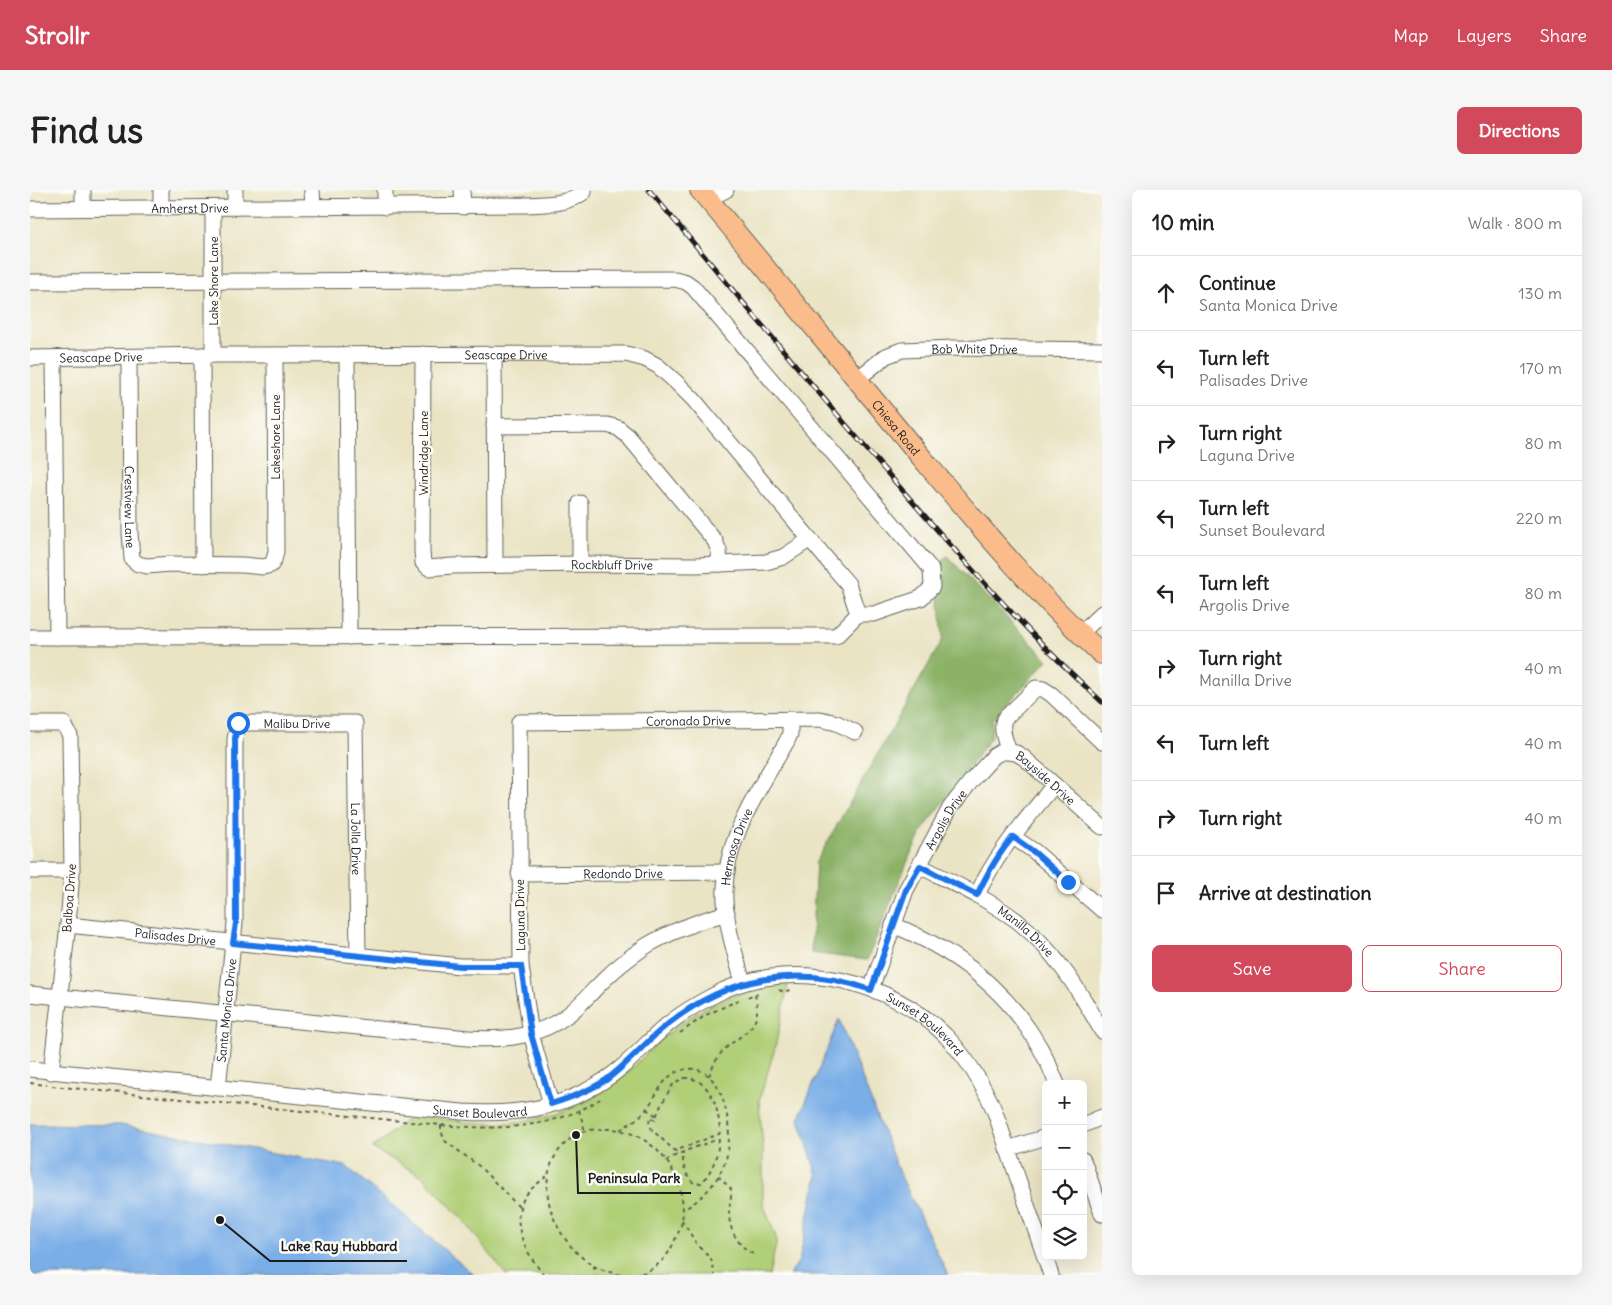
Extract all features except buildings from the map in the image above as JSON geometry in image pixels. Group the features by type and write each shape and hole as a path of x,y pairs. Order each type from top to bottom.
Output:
{"main road":[{"name":"Chiesa Road","path":"704,195 792,298 856,380 996,545 1080,634 1102,654"}],"street":[{"path":"83,190 83,208"},
{"path":"161,190 161,208"},
{"path":"235,190 235,207"},
{"path":"312,190 313,206"},
{"path":"385,190 385,207"},
{"path":"462,190 463,207"},
{"path":"704,195 726,190"},
{"name":"Amherst Drive","path":"32,209 313,206 463,207 535,197 557,204 572,200 584,192"},
{"name":"Lake Shore Lane","path":"203,565 208,355 213,282 213,208"},
{"path":"30,282 675,279 686,282 931,569 932,587 921,598 874,614 858,614 836,636 30,637"},
{"name":"Bob White Drive","path":"856,380 886,356 902,350 954,348 1102,350"},
{"name":"Windridge Lane","path":"422,551 423,354"},
{"path":"494,354 495,565"},
{"name":"Seascape Drive","path":"30,358 208,355 626,354 645,359 669,375 694,400 809,540 848,584 858,614"},
{"path":"347,355 349,636"},
{"name":"Lakeshore Lane","path":"275,356 275,519"},
{"name":"Crestview Lane","path":"129,357 130,532 132,559 138,564 147,566 170,564 257,567 271,565 276,551 275,519"},
{"path":"54,358 57,637"},
{"path":"494,426 607,425 618,428 628,436 715,541 719,551 720,564"},
{"path":"580,503 580,564"},
{"name":"Rockbluff Drive","path":"422,551 423,563 429,568 495,565 720,564 766,562 783,557 809,540"},
{"path":"1080,634 1102,612"},
{"path":"1009,752 1002,724 1004,719 1036,688 1043,689 1051,694 1102,742"},
{"name":"Hermosa Drive","path":"744,983 726,912 727,872 739,828 790,734 790,719"},
{"name":"Coronado Drive","path":"519,722 828,720 855,732"},
{"name":"Malibu Drive","path":"238,723 355,722"},
{"name":"La Jolla Drive","path":"355,722 358,956"},
{"name":"Laguna Drive","path":"519,722 521,966 531,1034 551,1104"},
{"name":"Santa Monica Drive","path":"218,1088 236,923 235,738 238,723"},
{"name":"Balboa Drive","path":"30,724 64,724 70,736 72,871 52,1072"},
{"name":"Argolis Drive","path":"871,990 906,890 950,808 994,756 1001,752 1009,752"},
{"name":"Bayside Drive","path":"1009,752 1023,757 1102,827"},
{"path":"977,895 987,873 1004,848 1054,785"},
{"path":"1013,837 1034,852 1102,910"},
{"name":"Manilla Drive","path":"920,866 977,895 1017,921 1045,948 1068,975 1100,1023"},
{"path":"30,871 72,871"},
{"name":"Redondo Drive","path":"519,874 727,872"},
{"path":"30,994 468,1038 491,1040 511,1038 531,1034 569,1014 609,975 646,946 696,922 726,912"},
{"name":"Palisades Drive","path":"68,925 467,966 521,966"},
{"path":"893,925 919,935 941,947 964,962 986,980 1004,999 1039,1044 1055,1080"},
{"name":"Sunset Boulevard","path":"30,1069 480,1113 520,1112 572,1098 606,1080 679,1016 709,998 744,983 778,977 810,977 840,980 889,996 917,1013 945,1036 959,1051 980,1080 1007,1149 1051,1275"},
{"path":"1087,1123 1102,1117"},
{"path":"1007,1149 1042,1138"},
{"path":"1087,1170 1102,1214"}],"path":[{"path":"709,1077 715,1062 722,1052 744,1036 754,1025 757,1009 755,995"},
{"path":"620,1130 641,1115 669,1076 677,1072 691,1069 702,1072 718,1088 728,1115 729,1139 727,1155 718,1176 702,1197 683,1210"},
{"path":"684,1078 696,1079 706,1087 715,1105 720,1132 675,1150 649,1126 651,1117 655,1120 657,1116 674,1083 684,1078"},
{"path":"646,1109 657,1116"},
{"path":"578,1110 586,1131"},
{"path":"441,1125 446,1141 479,1166 520,1207"},
{"path":"544,1275 523,1240 518,1222 520,1207 526,1194 547,1176 556,1155 563,1145 574,1136 586,1131 608,1129 620,1130 647,1142 666,1161 677,1178 682,1200 682,1220 672,1248 654,1268 636,1275"},
{"path":"666,1161 683,1151 719,1140 713,1166 701,1183 694,1183 690,1179 682,1162 683,1151"},
{"path":"547,1176 551,1214 575,1251 594,1266 620,1275"},
{"path":"718,1176 731,1189 729,1216 733,1233 743,1247 753,1254"},
{"path":"682,1220 696,1243 710,1259 715,1275"},
{"path":"594,1266 595,1275"}],"green space":[{"path":"947,556 1048,660 992,720 991,737 925,827 911,853 867,960 811,953 816,862 943,639 937,564"},
{"path":"788,985 775,1048 759,1101 763,1146 763,1203 777,1240 769,1275 506,1275 464,1221 422,1176 372,1148 413,1115 495,1124 536,1119 576,1106 613,1084 676,1027 701,1010 743,992"}],"water":[{"path":"839,1019 898,1170 948,1275 789,1275 799,1261 817,1175 799,1119"},
{"path":"30,1124 121,1125 346,1166 474,1275 30,1275"}],"railway":[{"path":"649,190 844,423 956,551 1027,629 1102,702"}],"place":[{"name":"Peninsula Park","path":"576,1135"},
{"name":"Lake Ray Hubbard","path":"220,1220"}],"route":[{"path":"238,723 235,738 236,923 233,943 460,966 521,966 531,1034 551,1104 572,1098 606,1080 679,1016 709,998 744,983 795,976 840,980 871,990 906,890 920,866 977,895 987,873 1013,837 1034,852 1068,882"}]}
